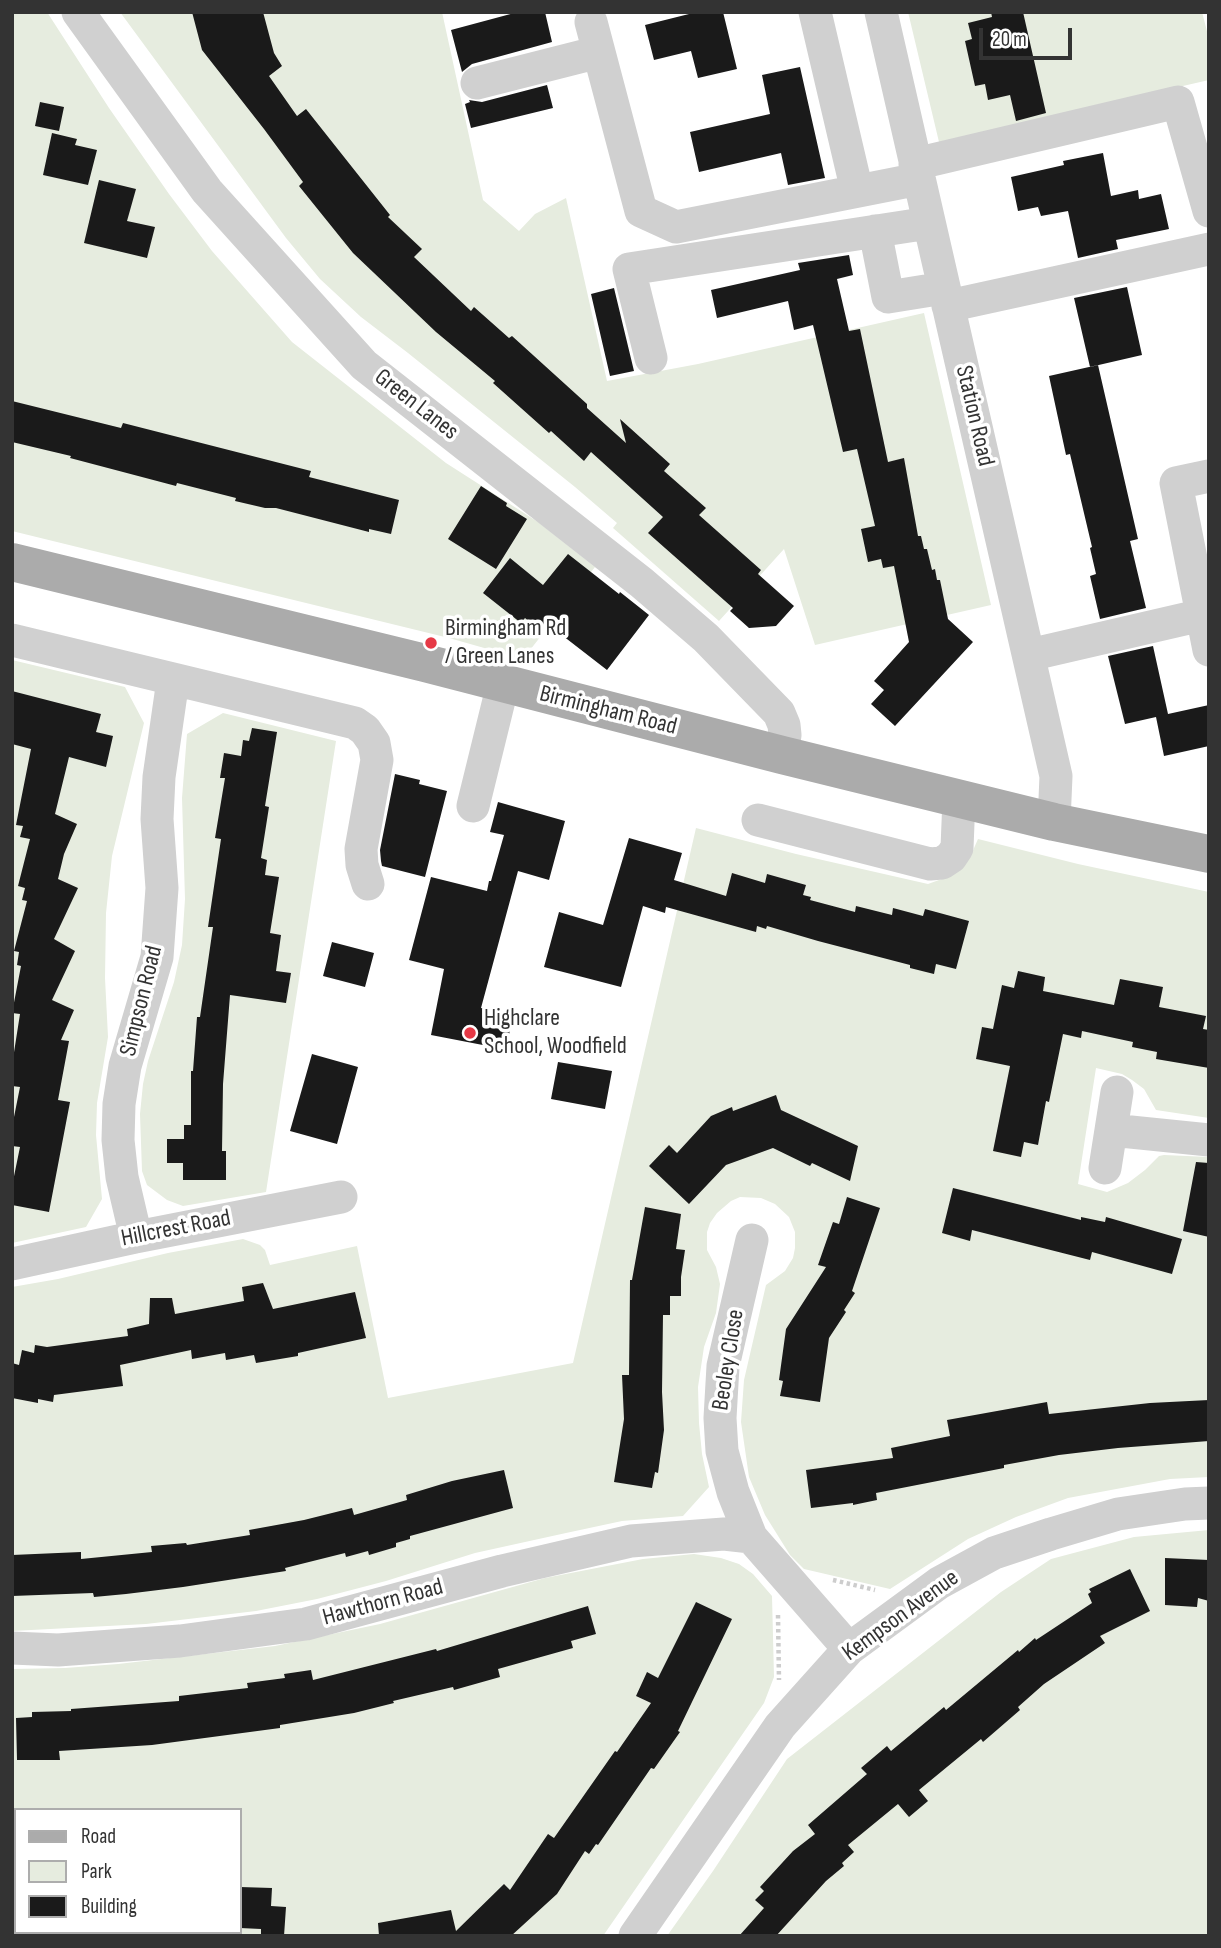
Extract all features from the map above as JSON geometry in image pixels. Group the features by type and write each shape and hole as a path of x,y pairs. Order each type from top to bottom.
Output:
{"main road":[{"name":"Birmingham Road","path":"12,562 1054,822 1209,854"}],"street":[{"name":"Green Lanes","path":"78,12 207,191 363,365 642,583 706,638 779,713 786,735 782,755"},
{"path":"815,12 857,191"},
{"name":"Station Road","path":"881,12 1056,776 1054,822"},
{"path":"477,83 595,37 642,211 676,227 857,191 917,172 1178,102 1209,211"},
{"path":"651,358 629,269 929,223"},
{"path":"875,231 888,297 946,297 1209,249"},
{"path":"1209,476 1176,483 1209,650"},
{"path":"1029,654 1202,615"},
{"path":"12,640 355,723 365,730 374,743 377,760 361,849 362,865 368,884"},
{"name":"Simpson Road","path":"136,1237 122,1177 118,1140 119,1104 125,1066 157,957 162,888 157,819 159,777 173,680"},
{"path":"473,806 503,684"},
{"path":"758,820 930,864 942,863 951,857 957,848 959,798"},
{"path":"1105,1168 1117,1092"},
{"path":"1111,1130 1209,1140"},
{"name":"Hillcrest Road","path":"12,1264 341,1197"},
{"name":"Beoley Close","path":"752,1240 723,1366 720,1419 722,1451 733,1492 751,1537 849,1649"},
{"name":"Kempson Avenue","path":"635,1936 780,1726 849,1649 939,1583 994,1553 1118,1514 1209,1503"},
{"name":"Hawthorn Road","path":"12,1648 58,1650 180,1641 306,1624 502,1571 631,1541 724,1534 751,1537"}],"green space":[{"path":"12,12 47,12 169,194 212,251 292,342 446,463 538,522 595,567 523,659 449,638 12,531"},
{"path":"120,12 442,12 483,200 519,231 535,214 566,198 607,381 698,364 924,313 991,605 815,645 784,549 719,621 613,528 617,523 575,487 361,317 320,279 286,238"},
{"path":"908,12 1202,12 1209,39 1209,80 939,142"},
{"path":"12,660 125,687 144,723 112,856 106,913 108,1037 97,1103 96,1135 102,1199 86,1227 12,1243"},
{"path":"223,713 336,741 266,1192 183,1206 167,1200 147,1185 142,1171 140,1114 148,1061 174,982 182,945 185,899 182,798 187,734"},
{"path":"696,828 928,884 950,876 971,855 978,839 1209,892 1209,1118 1156,1110 1144,1089 1132,1080 1122,1074 1096,1068 1078,1184 1107,1192 1128,1183 1159,1156 1209,1157 1209,1477 1170,1479 1068,1498 1016,1517 968,1539 890,1589 804,1569 790,1555 765,1515 749,1477 741,1422 744,1380 766,1285 785,1271 793,1258 795,1232 789,1217 775,1204 761,1198 740,1197 717,1213 707,1232 707,1250 716,1267 720,1284 716,1313 704,1347 698,1387 702,1454 709,1487 683,1516 622,1521 475,1553 386,1581 256,1611 146,1624 12,1631 12,1287 243,1239 260,1245 265,1250 270,1265 357,1246 388,1398 573,1363"},
{"path":"1209,1530 1209,1936 667,1936 787,1759 1001,1592 1051,1559 1134,1537"},
{"path":"694,1554 739,1564 753,1574 772,1596 774,1677 764,1703 603,1936 12,1936 12,1669 118,1664 275,1646 380,1624 545,1578 643,1559"}],"building":[{"path":"192,12 263,12 274,53 282,66 269,76 297,116 306,109 390,215 388,217 422,249 414,257 471,311 474,307 509,338 512,336 626,443 620,419 670,464 664,471 706,508 699,515 761,570 758,574 794,606 776,626 749,628 730,611 733,608 648,533 663,517 591,452 584,461 551,431 549,433 353,253 299,186 303,182 202,50"},
{"path":"518,12 545,12 552,42 472,64 462,72 451,30"},
{"path":"697,12 723,12 737,69 698,78 691,51 654,60 645,25"},
{"path":"991,12 1023,12 1046,113 1016,121 1010,95 988,100 985,84 975,86 965,41 972,39 968,23 992,17"},
{"path":"800,67 825,178 788,185 781,153 699,172 690,132 770,114 762,75"},
{"path":"547,85 553,108 471,128 465,104 470,102 469,100 482,102"},
{"path":"40,102 64,107 59,131 35,126"},
{"path":"52,133 77,139 75,145 97,150 88,185 43,175"},
{"path":"1103,153 1111,196 1138,190 1139,199 1161,194 1169,229 1116,240 1118,249 1078,258 1068,211 1041,216 1038,207 1018,211 1011,177 1064,165 1063,161"},
{"path":"99,180 136,189 127,221 155,227 147,258 84,243"},
{"path":"849,255 853,275 837,279 849,331 860,329 888,462 904,458 918,536 921,536 924,549 927,549 937,580 940,580 948,619 973,642 895,726 871,704 884,690 874,681 909,642 894,566 883,568 881,559 868,562 861,529 875,526 857,449 843,452 813,325 794,330 788,301 717,318 711,290 800,270 798,263"},
{"path":"1127,287 1142,355 1090,367 1074,298"},
{"path":"614,288 634,371 610,376 591,294"},
{"path":"1098,365 1138,539 1130,541 1146,608 1100,619 1090,576 1096,574 1090,548 1092,547 1070,454 1066,455 1049,376"},
{"path":"12,401 121,428 123,423 311,471 309,477 399,500 391,534 369,529 369,532 276,508 235,501 236,498 177,483 176,486 12,442"},
{"path":"481,486 527,519 496,569 448,539"},
{"path":"568,554 649,615 607,670 545,622 539,630 525,618 521,623 483,593 510,558 543,585"},
{"path":"1153,646 1168,714 1209,705 1209,746 1164,756 1156,717 1125,724 1108,656"},
{"path":"12,691 101,714 96,732 113,736 106,767 69,757 55,814 77,824 64,854 58,879 78,888 54,939 75,951 52,1000 74,1010 61,1040 69,1041 58,1100 70,1102 49,1212 12,1205 12,1186 20,1147 12,1146 12,1127 20,1087 12,1086 12,1065 20,1014 12,1013 21,966 17,965 19,952 14,951 27,901 22,900 25,888 18,886 30,839 20,837 23,826 16,825 31,749 12,744"},
{"path":"252,728 277,732 265,806 269,807 261,858 267,860 265,875 279,877 270,933 281,935 276,971 291,973 286,1003 230,995 223,1084 222,1151 226,1151 226,1180 183,1180 183,1163 167,1163 167,1139 184,1139 184,1125 191,1125 191,1071 197,1017 200,1017 213,927 208,927 221,839 215,838 225,778 220,778 224,753 241,756 243,740 249,741"},
{"path":"395,774 447,791 425,877 382,866 380,850"},
{"path":"498,802 565,821 549,880 518,871 481,1008 513,1014 508,1040 490,1037 488,1046 431,1035 444,969 409,960 431,877 487,891 504,835 490,832"},
{"path":"629,838 682,853 674,880 726,896 732,873 765,883 767,874 806,885 803,895 811,897 810,900 855,912 856,906 892,915 893,908 923,916 925,909 969,921 956,969 936,964 934,974 767,926 766,929 757,926 756,932 666,907 665,913 643,906 621,987 544,967 559,912 603,925"},
{"path":"332,942 374,953 365,987 323,976"},
{"path":"1018,971 1045,977 1043,991 1114,1005 1120,979 1163,987 1159,1007 1206,1016 1203,1029 1209,1030 1209,1068 1156,1059 1157,1052 1132,1047 1133,1042 1082,1031 1081,1038 1063,1034 1038,1145 1024,1142 1021,1157 993,1151 1010,1066 976,1059 982,1027 993,1029 1002,985 1014,988"},
{"path":"312,1054 358,1067 337,1144 290,1131"},
{"path":"558,1062 612,1071 605,1109 551,1099"},
{"path":"776,1095 781,1110 858,1146 850,1181 773,1148 726,1165 689,1204 649,1166 669,1145 677,1153 711,1116 732,1107 733,1111"},
{"path":"1196,1162 1209,1163 1209,1237 1183,1231"},
{"path":"953,1188 1081,1220 1081,1217 1105,1222 1106,1217 1182,1239 1172,1274 1092,1252 1090,1260 972,1230 970,1241 942,1233"},
{"path":"847,1197 880,1208 852,1291 855,1293 829,1338 820,1402 780,1396 783,1381 779,1380 786,1329 826,1267 818,1265 833,1222 839,1224"},
{"path":"645,1207 681,1214 676,1249 685,1250 681,1296 670,1296 670,1315 663,1315 664,1430 658,1473 655,1472 652,1488 614,1482 624,1419 622,1375 629,1375 630,1280"},
{"path":"263,1283 273,1309 355,1292 366,1338 298,1353 298,1356 256,1363 254,1355 226,1360 225,1353 192,1359 191,1350 120,1365 123,1386 54,1395 53,1402 38,1399 38,1403 12,1398 12,1363 19,1365 22,1350 34,1353 35,1345 47,1347 128,1336 127,1329 149,1324 150,1298 172,1298 175,1314 244,1301 242,1287"},
{"path":"1209,1400 1209,1441 1059,1455 876,1493 877,1500 811,1508 806,1470 893,1458 891,1448 950,1436 947,1420 1047,1402 1049,1414 1150,1403"},
{"path":"504,1470 513,1508 410,1536 410,1539 396,1543 396,1547 369,1555 368,1551 346,1557 345,1553 285,1568 286,1571 126,1594 94,1597 93,1593 12,1596 12,1555 81,1552 81,1559 152,1552 151,1546 187,1545 250,1535 249,1530 352,1508 354,1515 407,1500 406,1495 452,1481"},
{"path":"1165,1558 1209,1560 1209,1601 1198,1598 1197,1607 1165,1605"},
{"path":"1130,1569 1150,1611 1100,1636 1105,1643 1044,1684 1018,1707 1020,1710 983,1742 981,1739 919,1790 928,1801 909,1817 898,1804 848,1845 854,1852 842,1863 844,1866 826,1881 776,1936 739,1936 764,1908 755,1900 764,1891 760,1887 793,1851 815,1834 808,1825 867,1774 861,1768 887,1746 891,1751 944,1707 946,1710 1018,1650 1019,1652 1035,1638 1036,1640 1092,1603 1089,1589"},
{"path":"696,1602 732,1619 678,1731 680,1732 654,1769 651,1768 598,1845 596,1844 589,1854 585,1851 557,1894 511,1936 379,1936 378,1923 451,1910 456,1931 504,1884 510,1890 548,1834 554,1838 651,1703 636,1696 647,1672 658,1678"},
{"path":"588,1606 596,1634 571,1641 573,1648 498,1669 500,1677 454,1690 453,1687 354,1713 280,1725 280,1728 152,1745 59,1751 60,1760 17,1760 16,1718 32,1717 32,1712 179,1701 179,1696 248,1688 247,1683 285,1678 284,1674 311,1670 313,1680 436,1649 437,1651"},
{"path":"242,1887 272,1888 271,1906 286,1907 284,1936 261,1936 261,1929 242,1928"}],"place":[{"name":"Birmingham Rd / Green Lanes","path":"431,643"},
{"name":"Highclare School, Woodfield","path":"470,1033"}]}
